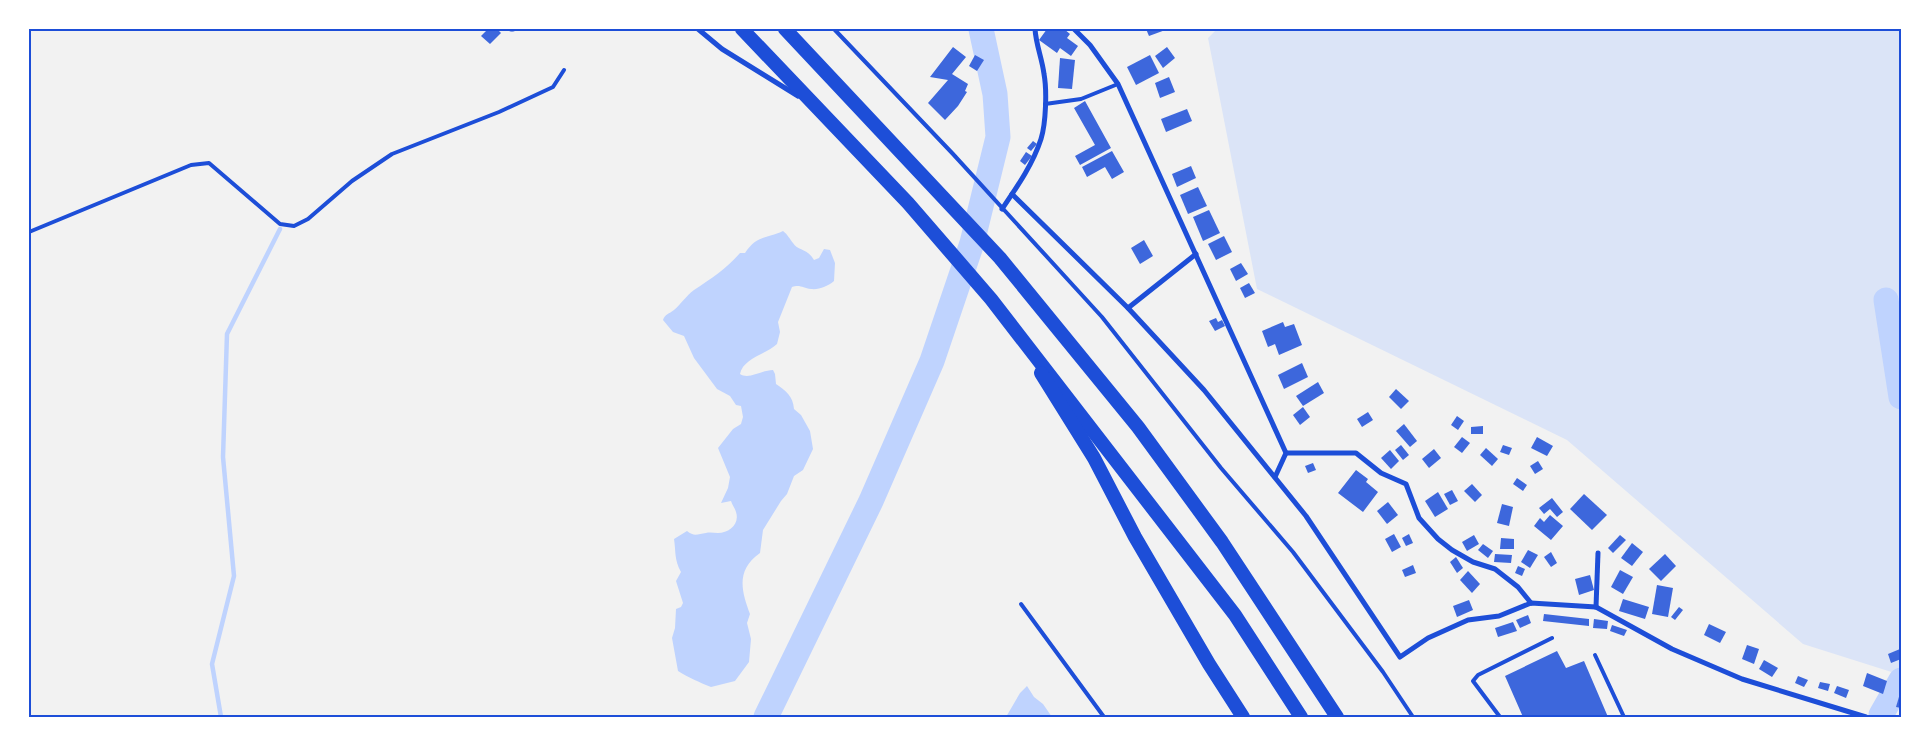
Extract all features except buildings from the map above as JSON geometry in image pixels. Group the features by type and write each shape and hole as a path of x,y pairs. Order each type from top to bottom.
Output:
{"highway":[{"path":"742,29 908,203 991,298 1235,615 1301,717"},
{"path":"785,29 1000,258 1144,435 1222,542 1337,717"},
{"path":"1015,328 1053,394 1094,458 1136,537 1209,664 1243,717"}],"street":[{"path":"698,29 722,49 818,108"},
{"path":"1002,209 1031,162 1042,138 1045,104 1044,75 1036,42 1036,29"},
{"path":"1074,29 1090,45 1118,84 1286,453 1275,476"},
{"path":"1012,194 1128,308 1204,390 1306,516 1400,657 1428,638 1468,620 1498,616 1531,603 1596,607 1672,649 1742,679 1866,717"},
{"path":"1128,308 1196,254"},
{"path":"1286,453 1356,453 1381,473 1406,484 1419,518 1438,539 1452,550 1473,562 1495,569 1518,587 1531,603"},
{"path":"1596,607 1598,553"}],"lane":[{"path":"834,29 953,154 1102,317 1221,468 1293,552 1383,672 1413,717"},
{"path":"29,232 191,165 209,163 280,224 294,226 308,219 352,181 392,154 498,112 553,87 564,70"},
{"path":"1045,104 1081,99 1118,84"},
{"path":"1020,604 1104,717"},
{"path":"1500,717 1473,681 1478,675 1552,638"},
{"path":"1595,656 1624,717"}],"shaded area":[{"path":"1217,29 1901,29 1901,675 1803,644 1567,440 1257,289 1208,38"}],"water":[{"path":"783,231 795,246 808,253 814,260 819,258 824,249 830,250 835,263 834,281 817,289 799,286 792,287 778,322 780,332 777,344 750,360 740,374 747,376 773,370 776,384 788,394 794,409 801,415 810,431 813,449 803,470 794,476 787,494 763,530 760,553 747,566 744,573 744,597 750,614 747,623 751,639 749,662 735,681 711,687 678,671 672,638 675,628 676,609 681,607 683,603 676,581 681,572 676,559 674,539 687,531 694,535 722,533 730,530 735,524 737,516 731,501 721,503 728,488 730,477 718,448 733,429 741,424 743,417 741,406 736,405 730,396 717,389 694,358 684,336 673,332 663,320 691,292 730,264 740,253 745,253 758,240"},
{"path":"1027,686 1052,717 1006,717 1020,693"}],"waterway":[{"path":"766,717 871,501 932,361 972,243 998,137 995,94 981,29"},
{"path":"221,717 212,664 234,576 223,457 227,334 280,229"},
{"path":"1886,300 1901,397"},
{"path":"1881,715 1901,680"}]}
